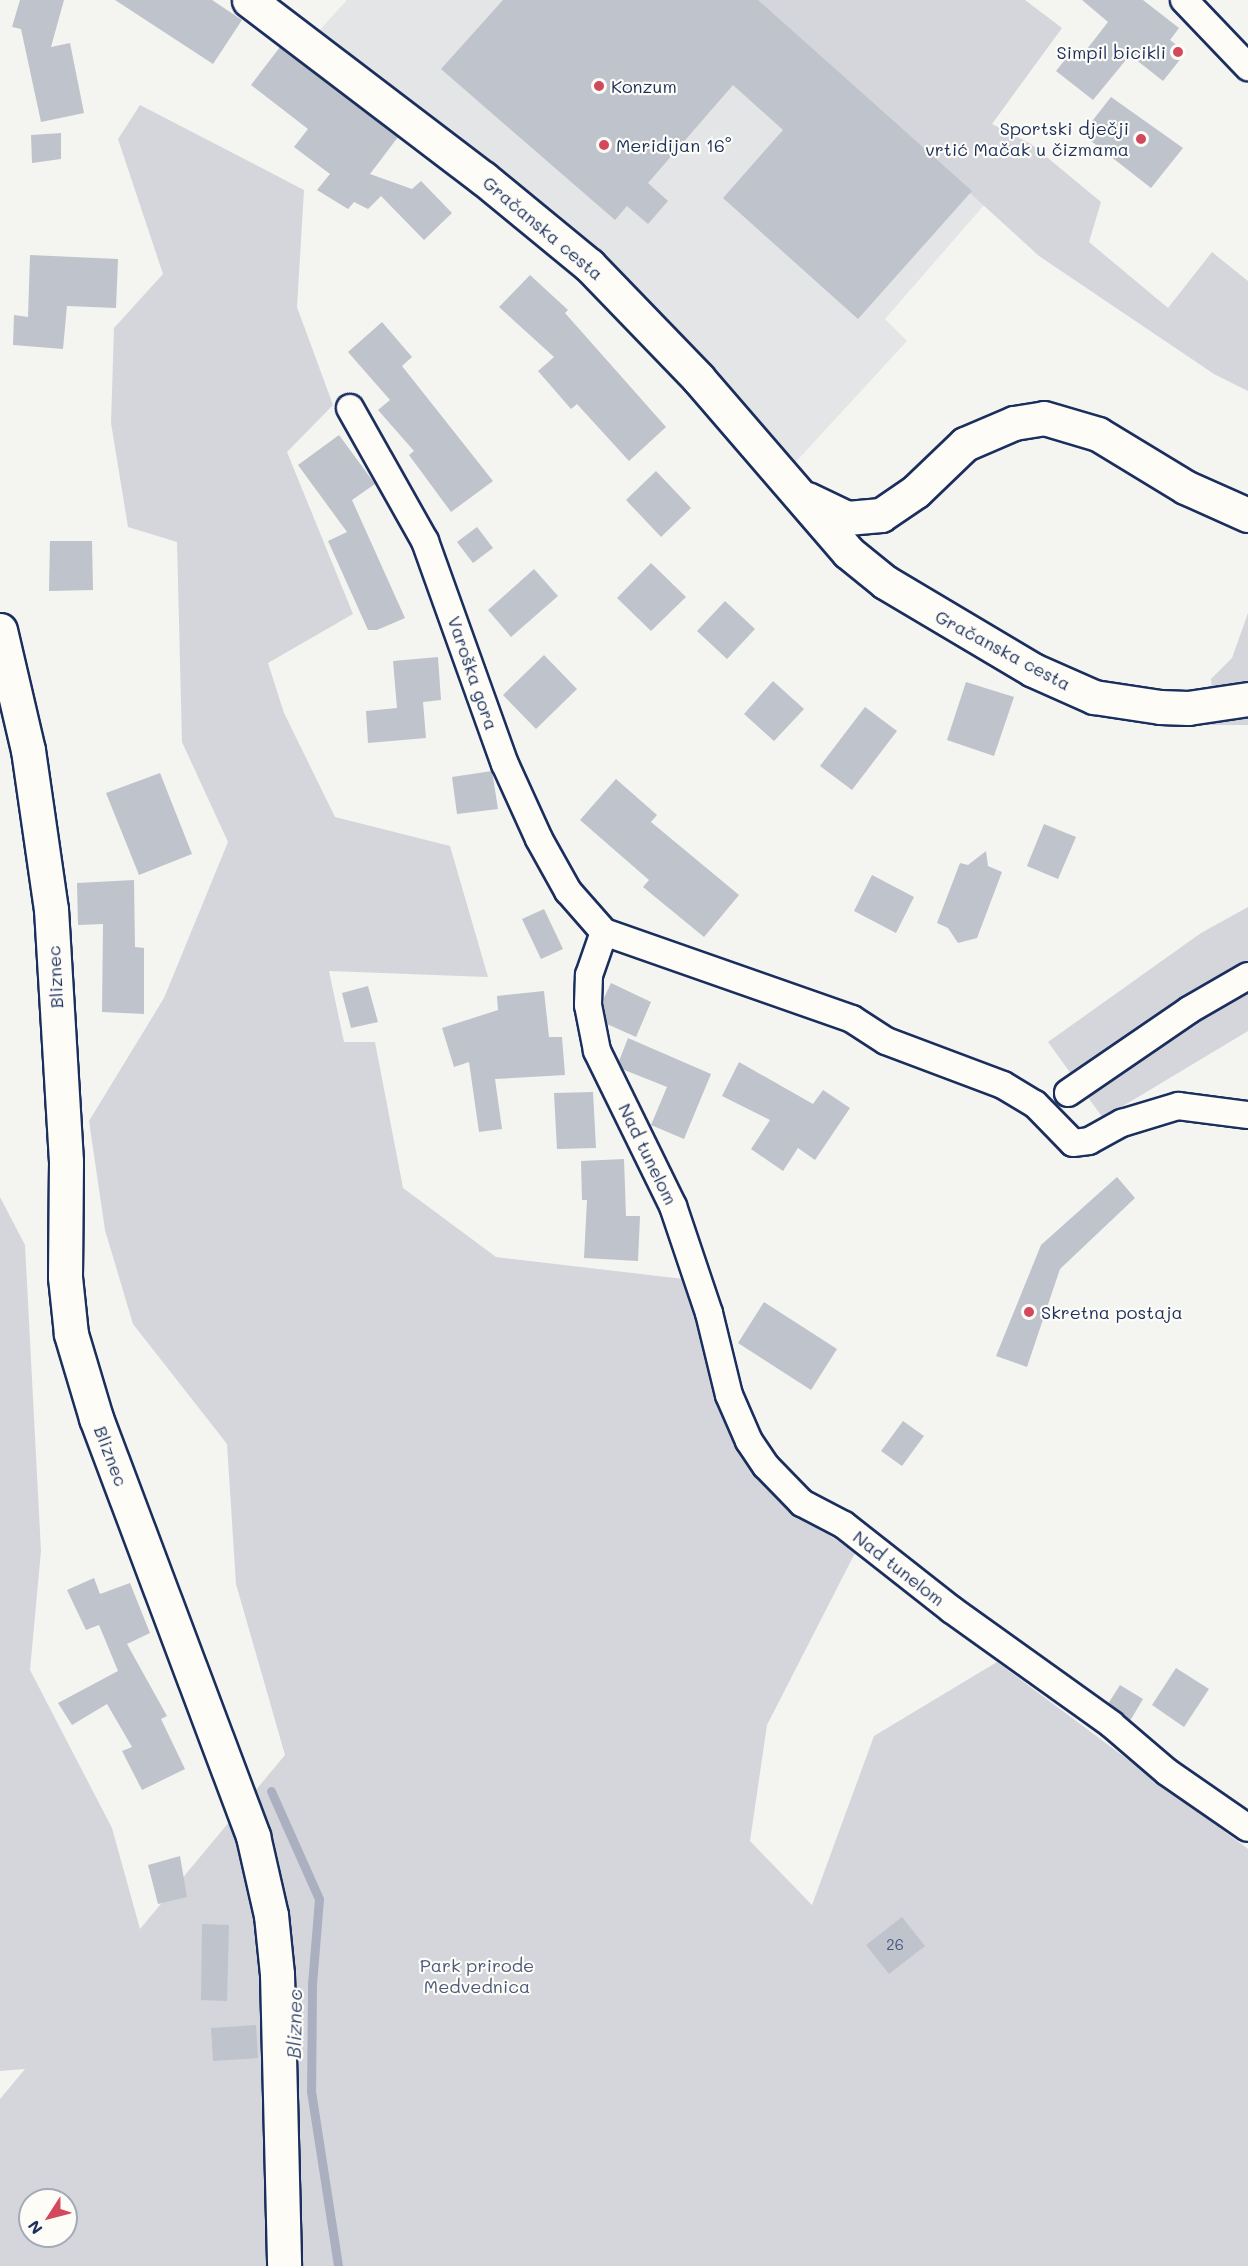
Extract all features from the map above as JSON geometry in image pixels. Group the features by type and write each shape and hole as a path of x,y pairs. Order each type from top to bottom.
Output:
{"main road":[{"name":"Gračanska cesta","path":"249,0 483,178 589,265 650,325 848,552 885,582 1033,670 1094,696 1178,708 1248,699"},
{"name":"Gračanska cesta","path":"800,496 847,518 880,515 899,505 965,444 1014,423 1044,418 1098,434 1185,487 1248,515"},
{"path":"885,582 875,551 878,535 899,505"},
{"name":"Bliznec","path":"0,630 28,750 51,909 66,1162 65,1277 71,1334 96,1418 253,1836 271,1915 276,1974 284,2266"}],"street":[{"path":"1184,0 1248,67"},
{"name":"Varoška gora","path":"350,408 425,541 502,756 539,839 568,891 604,932"},
{"path":"604,932 852,1019 886,1041 1003,1085 1035,1104 1073,1143 1089,1141 1122,1123 1178,1106 1248,1115"},
{"name":"Nad tunelom","path":"604,932 589,975 589,1014 597,1051 673,1206 709,1313 729,1395 749,1441 766,1466 802,1503 844,1525 970,1623 1111,1724 1167,1772 1248,1828"},
{"path":"1068,1094 1189,1010 1248,976"}],"shaded area":[{"path":"347,0 758,0 985,204 885,319 907,341 792,466 316,34"}],"green space":[{"path":"758,0 1025,0 1062,28 992,124 1031,144 1101,202 1089,242 1168,308 1212,252 1248,281 1248,391 1214,374 1039,256"},
{"name":"Park prirode Medvednica","path":"140,105 304,190 297,307 333,405 287,452 353,614 268,663 284,713 335,817 450,846 488,977 329,971 344,1042 375,1042 403,1188 496,1257 692,1280 724,1415 775,1497 855,1553 767,1725 750,1841 812,1905 874,1736 997,1662 1248,1849 1248,2266 0,2266 0,2099 25,2069 0,2071 0,1197 25,1245 41,1551 30,1670 112,1828 140,1929 285,1755 236,1584 227,1444 133,1324 105,1230 89,1121 164,998 228,842 182,742 177,542 128,527 111,423 114,328 163,274 118,139"},
{"path":"1248,613 1248,684 1212,690 1211,679 1232,658"},
{"path":"1248,713 1248,725 1207,725 1215,719"},
{"path":"1248,907 1248,1031 1103,1118 1048,1042 1201,933"}],"building":[{"path":"20,0 64,0 51,47 70,43 84,113 41,122 21,29 12,27"},
{"path":"115,0 212,0 242,20 213,64"},
{"path":"503,0 758,0 972,191 858,319 723,198 783,130 733,85 648,183 668,201 648,224 627,206 615,220 441,69"},
{"path":"1082,0 1143,0 1179,28 1170,40 1186,52 1163,81 1130,55 1093,100 1056,71 1072,51 1080,58 1108,22"},
{"path":"280,47 398,137 370,174 412,189 421,181 452,213 424,240 381,196 368,209 354,202 348,209 317,190 330,174 294,147 308,129 251,85"},
{"path":"1111,97 1183,148 1151,188 1082,134"},
{"path":"61,133 61,159 32,163 31,135"},
{"path":"30,255 118,259 116,308 67,306 63,349 13,345 14,315 28,317"},
{"path":"530,275 568,310 565,313 666,427 629,461 577,404 571,409 538,371 554,357 499,307"},
{"path":"382,322 412,357 402,366 493,481 451,512 409,455 414,451 378,410 390,400 348,352"},
{"path":"339,435 375,484 352,500 405,618 377,630 368,630 328,541 347,532 298,465"},
{"path":"656,471 691,508 661,537 626,500"},
{"path":"477,527 493,548 473,563 457,542"},
{"path":"50,541 92,541 93,590 49,591"},
{"path":"651,563 686,597 651,631 617,598"},
{"path":"534,569 558,596 511,637 488,610"},
{"path":"725,601 755,629 727,659 697,631"},
{"path":"544,655 577,689 536,729 503,695"},
{"path":"438,657 441,700 423,702 426,738 368,743 366,711 397,708 393,661"},
{"path":"773,681 804,709 774,741 744,714"},
{"path":"966,682 1014,697 994,756 947,740"},
{"path":"865,707 897,731 852,790 820,766"},
{"path":"492,771 498,809 457,814 452,777"},
{"path":"160,773 192,854 139,875 106,793"},
{"path":"616,779 657,815 651,822 739,895 704,937 643,887 649,880 580,820"},
{"path":"1044,824 1076,837 1058,879 1027,866"},
{"path":"986,851 988,866 1002,872 977,938 958,943 948,928 937,923 960,863 968,865"},
{"path":"872,875 914,897 896,933 854,911"},
{"path":"134,880 135,947 144,948 144,1014 102,1012 103,924 78,925 77,883"},
{"path":"544,909 563,949 541,959 522,919"},
{"path":"611,983 651,1002 636,1037 607,1024 603,1000"},
{"path":"368,986 378,1022 351,1028 342,993"},
{"path":"544,991 549,1037 562,1037 565,1075 495,1079 502,1129 479,1132 469,1062 454,1067 442,1028 498,1010 497,996"},
{"path":"628,1038 711,1074 684,1139 651,1125 667,1087 622,1069 619,1061"},
{"path":"739,1062 813,1104 823,1090 850,1108 815,1160 798,1148 783,1171 751,1149 770,1120 722,1096"},
{"path":"593,1092 596,1148 557,1149 554,1093"},
{"path":"624,1159 626,1216 640,1216 638,1261 584,1258 587,1200 582,1200 581,1161"},
{"name":"Skretna postaja","path":"1117,1177 1135,1198 1060,1269 1027,1367 996,1356 1041,1245"},
{"path":"764,1302 837,1349 811,1390 738,1343"},
{"path":"903,1421 924,1436 902,1466 881,1451"},
{"path":"94,1578 100,1594 130,1583 150,1633 127,1644 167,1716 161,1719 185,1769 142,1790 122,1751 132,1747 107,1704 72,1725 58,1703 118,1671 99,1625 86,1630 67,1590"},
{"path":"1176,1668 1209,1689 1184,1727 1152,1705"},
{"path":"1120,1685 1143,1699 1130,1721 1108,1704"},
{"path":"180,1856 187,1897 158,1904 148,1865"},
{"path":"902,1917 925,1946 889,1974 866,1945"},
{"path":"202,1924 229,1925 227,2001 201,2000"},
{"path":"256,2025 258,2058 213,2061 211,2028"}],"waterway":[{"name":"Bliznec","path":"271,1791 319,1899 312,1985 311,2091 338,2266"}],"place":[{"name":"Simpil bicikli","path":"1178,52"},
{"name":"Konzum","path":"599,86"},
{"name":"Sportski dječji vrtić Mačak u čizmama","path":"1141,139"},
{"name":"Meridijan 16°","path":"604,145"},
{"name":"Skretna postaja","path":"1029,1312"}]}
